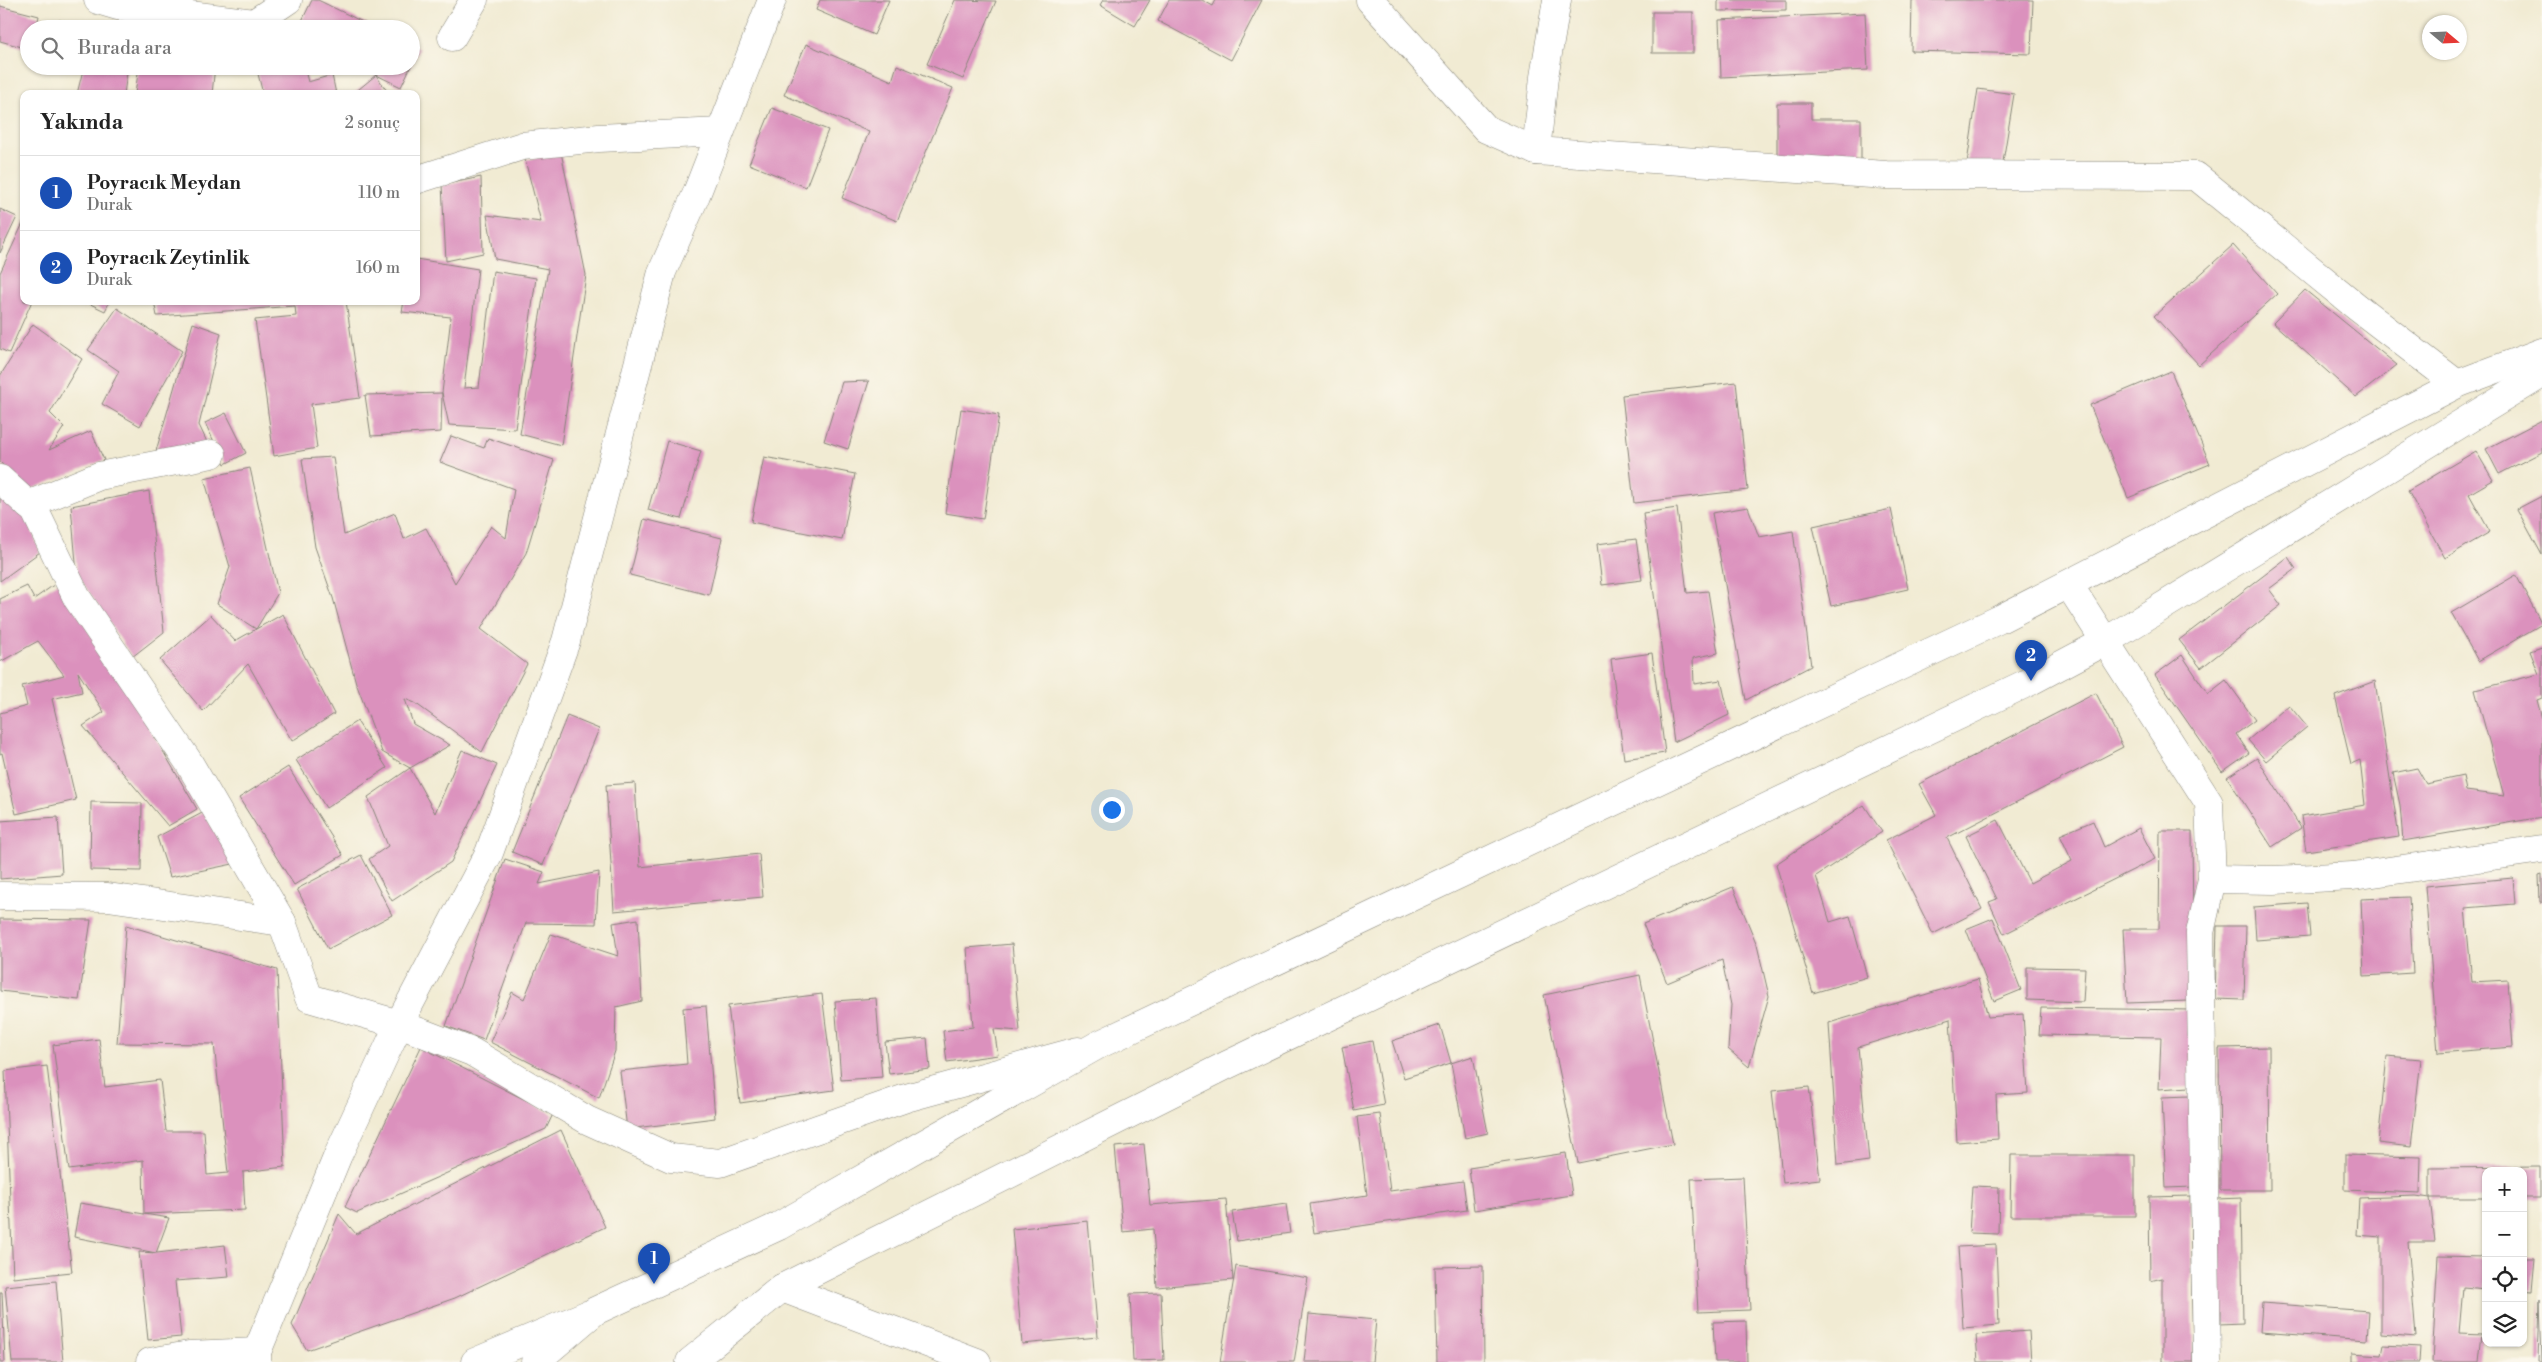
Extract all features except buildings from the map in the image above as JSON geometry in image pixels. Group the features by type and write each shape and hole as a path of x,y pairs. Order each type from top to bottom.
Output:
{"street":[{"path":"98,0 118,6 230,20"},
{"path":"258,20 288,0"},
{"path":"452,37 474,0"},
{"path":"150,1362 189,1354 257,1357 338,1155 398,1024 489,853 563,650 662,272 696,195 772,0"},
{"path":"1370,0 1486,130 1536,151 1886,175 2196,176 2457,384"},
{"path":"1536,151 1544,77 1557,0"},
{"path":"420,179 522,146 599,138 720,132"},
{"path":"475,1362 594,1311 779,1226 1098,1045 2069,585 2457,384 2542,352"},
{"path":"690,1362 782,1288 1227,1066 2022,685 2106,641 2542,374"},
{"path":"28,505 99,476 212,454"},
{"path":"0,479 35,511 77,598 188,761 282,922 309,998 398,1024 472,1052 587,1120 671,1158 720,1163 906,1098 1098,1045"},
{"path":"2069,585 2209,803 2212,879 2200,933 2207,1362"},
{"path":"2212,879 2274,880 2353,876 2542,849"},
{"path":"0,896 108,897 282,922"},
{"path":"782,1288 977,1362"},
{"path":"535,1362 594,1311"}],"place":[{"name":"Poyracık Zeytinlik","path":"2031,681"},
{"name":"Poyracık Meydan","path":"654,1284"}]}
